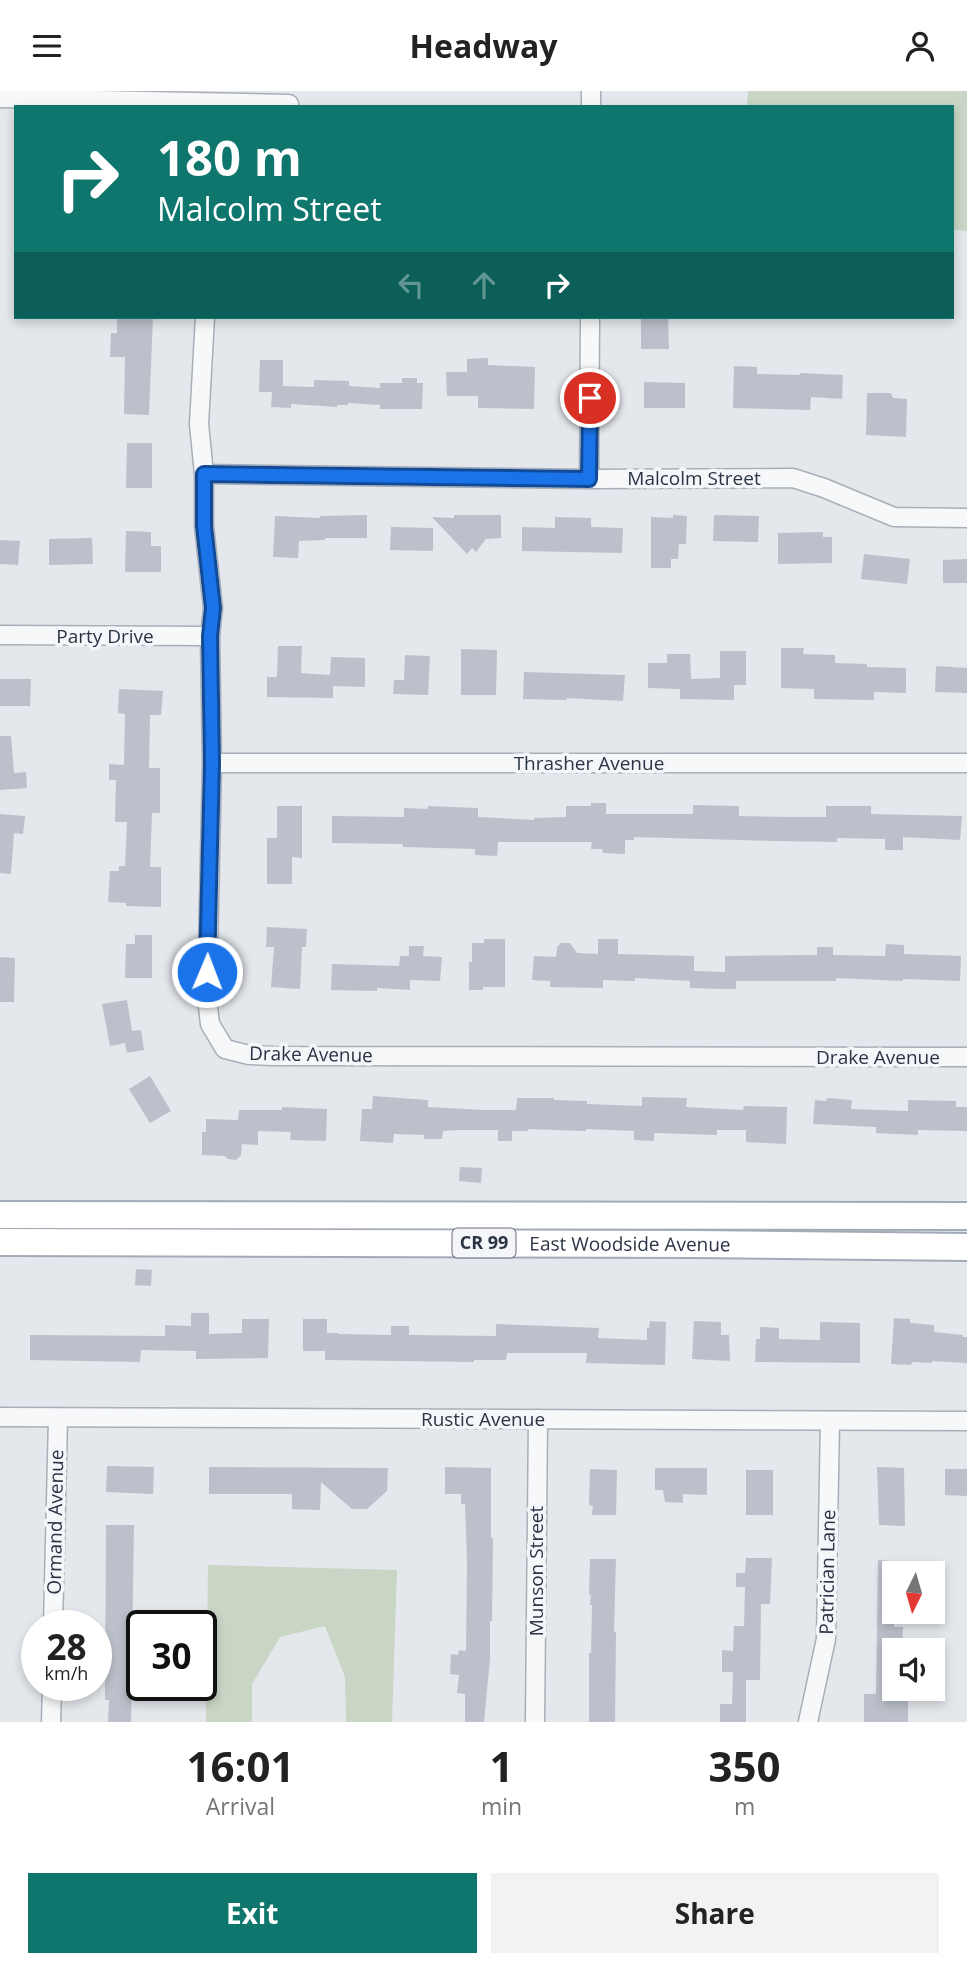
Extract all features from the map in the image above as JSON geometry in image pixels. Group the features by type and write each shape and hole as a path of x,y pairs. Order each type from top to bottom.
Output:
{"main road":[{"name":"East Woodside Avenue","path":"0,1215 967,1216"},
{"name":"East Woodside Avenue","path":"0,1242 967,1247"}],"street":[{"path":"0,98 290,101"},
{"name":"Drake Avenue","path":"205,319 199,424 204,474 204,526 213,608 210,636 212,763 207,998 210,1024 225,1049 249,1055 274,1056 967,1057"},
{"path":"589,479 590,319"},
{"name":"Malcolm Street","path":"204,474 589,479 793,478 894,517 967,518"},
{"name":"Party Drive","path":"0,635 210,636"},
{"name":"Thrasher Avenue","path":"212,763 967,764"},
{"name":"Rustic Avenue","path":"0,1417 967,1421"},
{"name":"Ormand Avenue","path":"53,1610 58,1418"},
{"name":"Munson Street","path":"535,1722 538,1419"},
{"name":"Patrician Lane","path":"808,1722 826,1639 830,1421"},
{"path":"51,1722 52,1701"}],"green space":[{"path":"748,91 967,91 967,231 954,230 954,105 747,105"},
{"path":"208,1565 397,1570 392,1722 346,1722 345,1677 325,1626 280,1637 252,1684 252,1722 206,1722 206,1701 217,1701 217,1610 207,1610"}],"building":[{"path":"117,319 153,319 149,415 124,414 125,357 110,357 111,333 117,333"},
{"path":"641,319 668,319 669,349 641,349"},
{"path":"488,358 488,365 535,367 534,409 478,408 478,396 447,396 446,372 467,372 467,359"},
{"path":"260,360 283,360 283,386 314,387 314,380 349,381 349,386 380,388 380,383 402,383 402,378 417,378 417,383 423,383 422,409 380,409 380,405 348,403 337,407 291,404 291,408 271,407 272,392 259,392"},
{"path":"734,366 757,367 757,374 843,375 842,399 811,397 810,410 733,408"},
{"path":"644,382 685,383 685,408 644,408"},
{"path":"867,393 891,393 893,398 907,399 906,437 866,435"},
{"path":"127,443 152,443 152,488 126,488"},
{"path":"367,515 367,538 299,541 298,558 273,557 275,516 320,518"},
{"path":"454,515 501,515 501,538 486,539 476,552 472,548 467,554 432,517 454,518"},
{"path":"673,515 687,516 686,544 679,544 678,559 671,559 671,568 651,568 651,517 673,518"},
{"path":"714,515 759,516 758,542 713,541"},
{"path":"555,517 591,518 591,527 623,528 622,553 522,551 522,527 555,528"},
{"path":"391,527 433,528 433,551 390,550"},
{"path":"126,531 151,532 151,546 161,546 161,572 125,572"},
{"path":"823,532 823,537 832,537 832,563 778,564 778,533"},
{"path":"92,538 93,564 49,565 49,539"},
{"path":"0,540 20,541 18,565 0,564"},
{"path":"864,554 910,559 907,584 861,579"},
{"path":"967,559 967,583 943,583 943,560"},
{"path":"278,646 302,646 301,673 330,675 331,657 365,658 365,687 333,686 333,698 267,697 267,677 277,677"},
{"path":"781,648 804,648 803,654 835,655 835,663 906,668 906,693 874,692 874,700 814,699 814,689 781,688"},
{"path":"461,649 497,650 496,695 461,695"},
{"path":"720,651 746,651 746,685 734,685 734,700 680,699 680,689 648,688 648,663 667,663 667,654 690,654 691,679 720,678"},
{"path":"405,655 430,656 428,695 393,694 394,680 404,680"},
{"path":"936,666 967,668 967,693 935,692"},
{"path":"524,672 625,675 623,701 523,699"},
{"path":"0,679 31,679 30,706 0,706"},
{"path":"119,689 163,691 161,715 150,715 149,768 160,768 160,813 152,813 150,867 161,867 161,907 126,906 126,903 108,902 110,871 119,871 119,866 125,866 127,822 115,822 116,780 109,780 109,764 124,765 125,714 118,713"},
{"path":"0,736 11,736 14,773 26,772 27,788 0,790"},
{"path":"591,803 606,803 606,814 693,814 693,805 739,806 739,816 826,817 826,806 871,806 871,814 962,816 960,840 903,837 903,850 885,850 885,839 837,838 837,842 634,837 634,840 625,840 625,854 603,853 602,849 591,849 592,842 498,842 497,856 475,855 475,849 332,843 332,816 404,817 404,808 427,809 428,806 478,808 478,817 534,820 566,817 566,806 591,806"},
{"path":"277,806 302,806 302,858 292,857 292,884 267,884 267,838 277,838"},
{"path":"0,814 25,816 23,834 14,833 11,874 0,873"},
{"path":"267,927 307,929 306,947 302,947 300,989 271,987 274,947 266,947"},
{"path":"135,935 152,935 152,978 125,978 126,944 135,944"},
{"path":"484,939 505,939 505,987 469,990 472,943 484,943"},
{"path":"598,939 618,939 618,954 694,956 694,971 725,972 725,956 817,955 817,947 833,947 833,955 885,956 886,944 904,945 904,954 961,956 960,981 836,978 836,981 736,981 736,989 724,989 690,988 690,981 635,978 635,981 603,980 603,988 550,987 550,981 532,980 534,956 556,957 557,947 561,943 570,943 577,953 598,954"},
{"path":"409,946 424,946 423,956 442,957 440,981 410,980 410,990 331,990 332,964 399,966 400,956 409,956"},
{"path":"0,957 15,958 14,1002 0,1002"},
{"path":"127,1000 132,1031 141,1030 144,1050 127,1053 125,1043 110,1046 102,1004"},
{"path":"150,1076 171,1111 150,1123 129,1089"},
{"path":"373,1096 428,1100 428,1107 484,1110 516,1110 517,1098 554,1098 587,1101 587,1104 642,1106 642,1097 687,1098 686,1107 743,1110 744,1106 787,1107 786,1144 746,1142 746,1130 717,1130 717,1135 654,1133 654,1141 634,1140 634,1131 528,1129 512,1131 512,1141 498,1141 498,1130 459,1130 443,1131 442,1139 424,1139 424,1135 394,1134 393,1143 360,1141 362,1109 372,1109"},
{"path":"827,1098 852,1100 851,1109 908,1111 908,1100 956,1101 956,1107 967,1107 967,1131 918,1130 918,1135 876,1133 876,1127 813,1124 815,1100 826,1101"},
{"path":"282,1107 327,1109 326,1141 290,1140 291,1132 258,1131 258,1145 242,1144 241,1155 236,1160 225,1156 202,1155 202,1132 206,1132 206,1119 238,1120 239,1110 282,1110"},
{"path":"460,1167 482,1168 481,1183 459,1181"},
{"path":"136,1269 152,1270 151,1286 135,1285"},
{"path":"191,1313 209,1313 209,1334 242,1333 242,1319 269,1319 268,1358 196,1359 196,1351 141,1350 140,1362 30,1360 30,1335 165,1336 165,1325 191,1326"},
{"path":"894,1318 910,1319 910,1323 934,1325 934,1332 967,1337 967,1363 932,1361 912,1362 911,1365 891,1364"},
{"path":"303,1319 327,1319 327,1333 338,1334 391,1335 391,1326 409,1326 409,1335 496,1336 496,1324 599,1328 598,1338 647,1340 650,1321 666,1322 665,1365 586,1363 587,1353 507,1353 506,1360 474,1362 325,1360 325,1351 303,1351"},
{"path":"694,1321 721,1322 721,1335 729,1335 730,1361 692,1359"},
{"path":"820,1322 860,1323 860,1363 755,1362 756,1339 760,1339 760,1327 779,1328 779,1339 820,1340"},
{"path":"107,1466 154,1467 153,1494 106,1492"},
{"path":"209,1467 388,1468 387,1491 367,1509 352,1509 321,1482 320,1510 292,1509 292,1494 209,1494"},
{"path":"445,1467 491,1468 492,1621 484,1722 465,1722 465,1694 457,1693 459,1675 450,1674 451,1654 458,1655 459,1650 466,1651 467,1562 465,1504 461,1504 461,1494 445,1494"},
{"path":"877,1467 904,1468 905,1526 879,1525"},
{"path":"655,1468 707,1468 707,1495 683,1494 683,1503 665,1502 663,1490 655,1490"},
{"path":"590,1469 617,1470 616,1515 592,1515 593,1506 589,1505"},
{"path":"945,1469 967,1469 967,1496 945,1495"},
{"path":"746,1470 773,1470 773,1515 746,1515"},
{"path":"106,1525 134,1525 133,1610 126,1610 126,1701 131,1701 131,1722 108,1722 109,1701 112,1701 112,1610 106,1610"},
{"path":"746,1558 772,1558 770,1604 761,1604 760,1680 746,1680 746,1722 720,1722 720,1704 732,1704 733,1672 722,1672 722,1650 733,1651 734,1626 744,1626 745,1587 736,1587 736,1573 745,1573"},
{"path":"590,1559 616,1559 615,1722 589,1722 592,1605 591,1594 589,1595"},
{"path":"878,1560 894,1561 882,1561 882,1624 903,1627 903,1638 882,1638 882,1701 908,1701 908,1722 864,1722 864,1694 876,1694"}],"route":[{"path":"207,972 212,763 210,636 213,608 204,526 204,474 589,479 590,398"}]}
